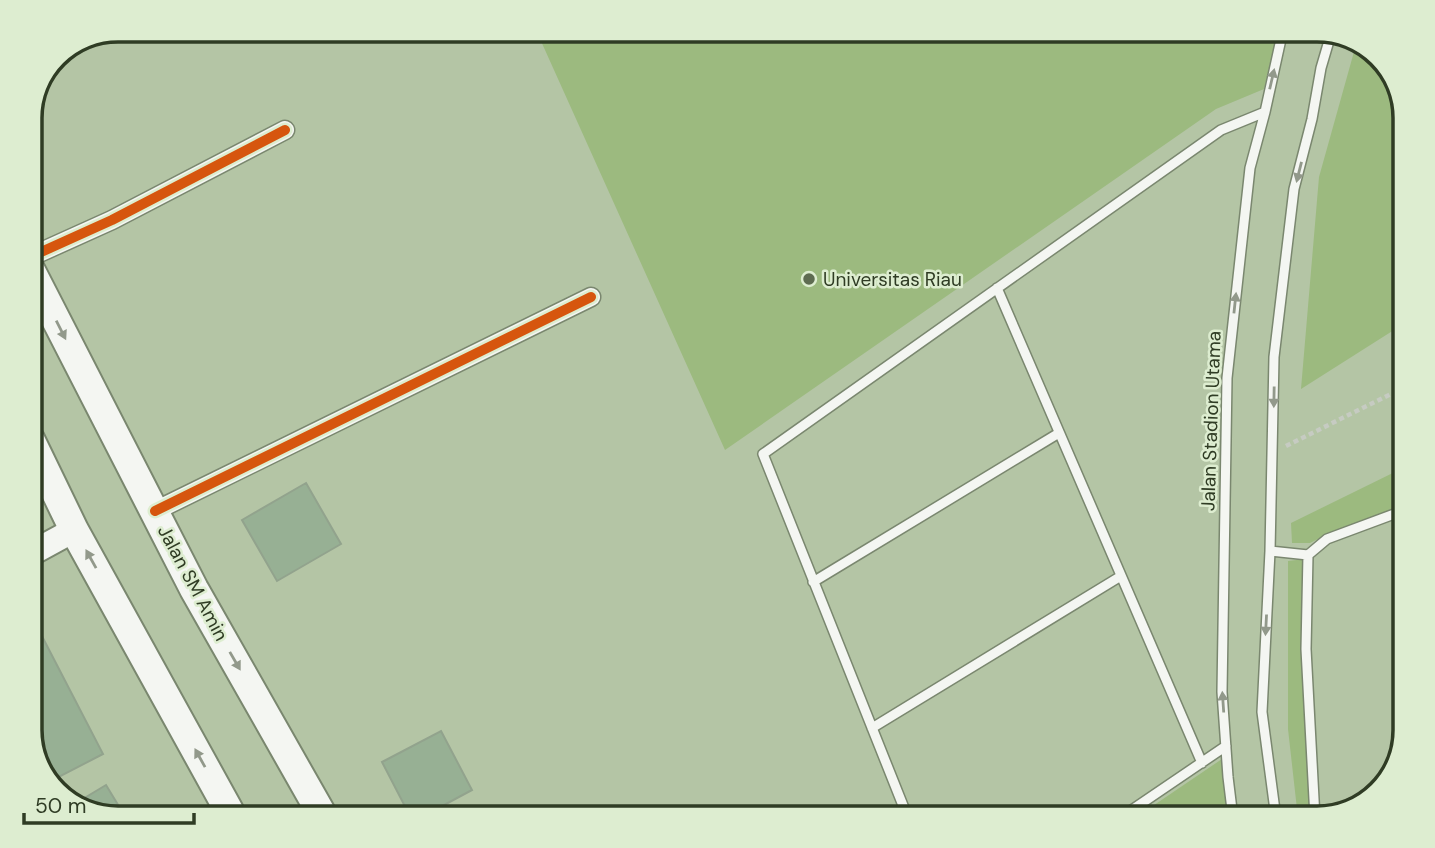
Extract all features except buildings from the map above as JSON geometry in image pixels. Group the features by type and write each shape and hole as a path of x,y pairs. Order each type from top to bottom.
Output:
{"main road":[{"name":"Jalan SM Amin","path":"42,292 194,589 317,806"},
{"path":"42,464 74,530 226,806"},
{"path":"42,547 74,530"}],"street":[{"path":"42,252 112,220 285,130"},
{"path":"155,511 591,297"}],"lane":[{"name":"Jalan Stadion Utama","path":"1231,806 1222,692 1227,378 1250,168 1280,42"},
{"path":"1274,806 1262,712 1270,551 1274,356 1294,189 1328,43"},
{"path":"903,806 763,454 1222,130 1265,112"},
{"path":"997,288 1202,763"},
{"path":"813,582 1059,433"},
{"path":"1270,551 1308,555 1327,539 1393,514"},
{"path":"1308,555 1306,649 1314,806"},
{"path":"872,728 1121,576"},
{"path":"1138,806 1226,746"}],"path":[{"path":"1273,452 1393,393"}],"green space":[{"name":"Universitas Riau","path":"541,42 1275,42 1264,89 1216,109 725,450"},
{"path":"1354,52 1371,64 1383,80 1392,103 1393,331 1301,389 1319,177"},
{"path":"1393,473 1393,510 1310,543 1292,543 1291,523"},
{"path":"1305,559 1312,806 1297,806 1288,729 1288,561"},
{"path":"1222,759 1228,806 1153,806"}],"cycle path":[{"path":"42,252 112,220 285,130"},
{"path":"155,511 591,297"}],"place":[{"name":"Universitas Riau","path":"809,279"}]}
